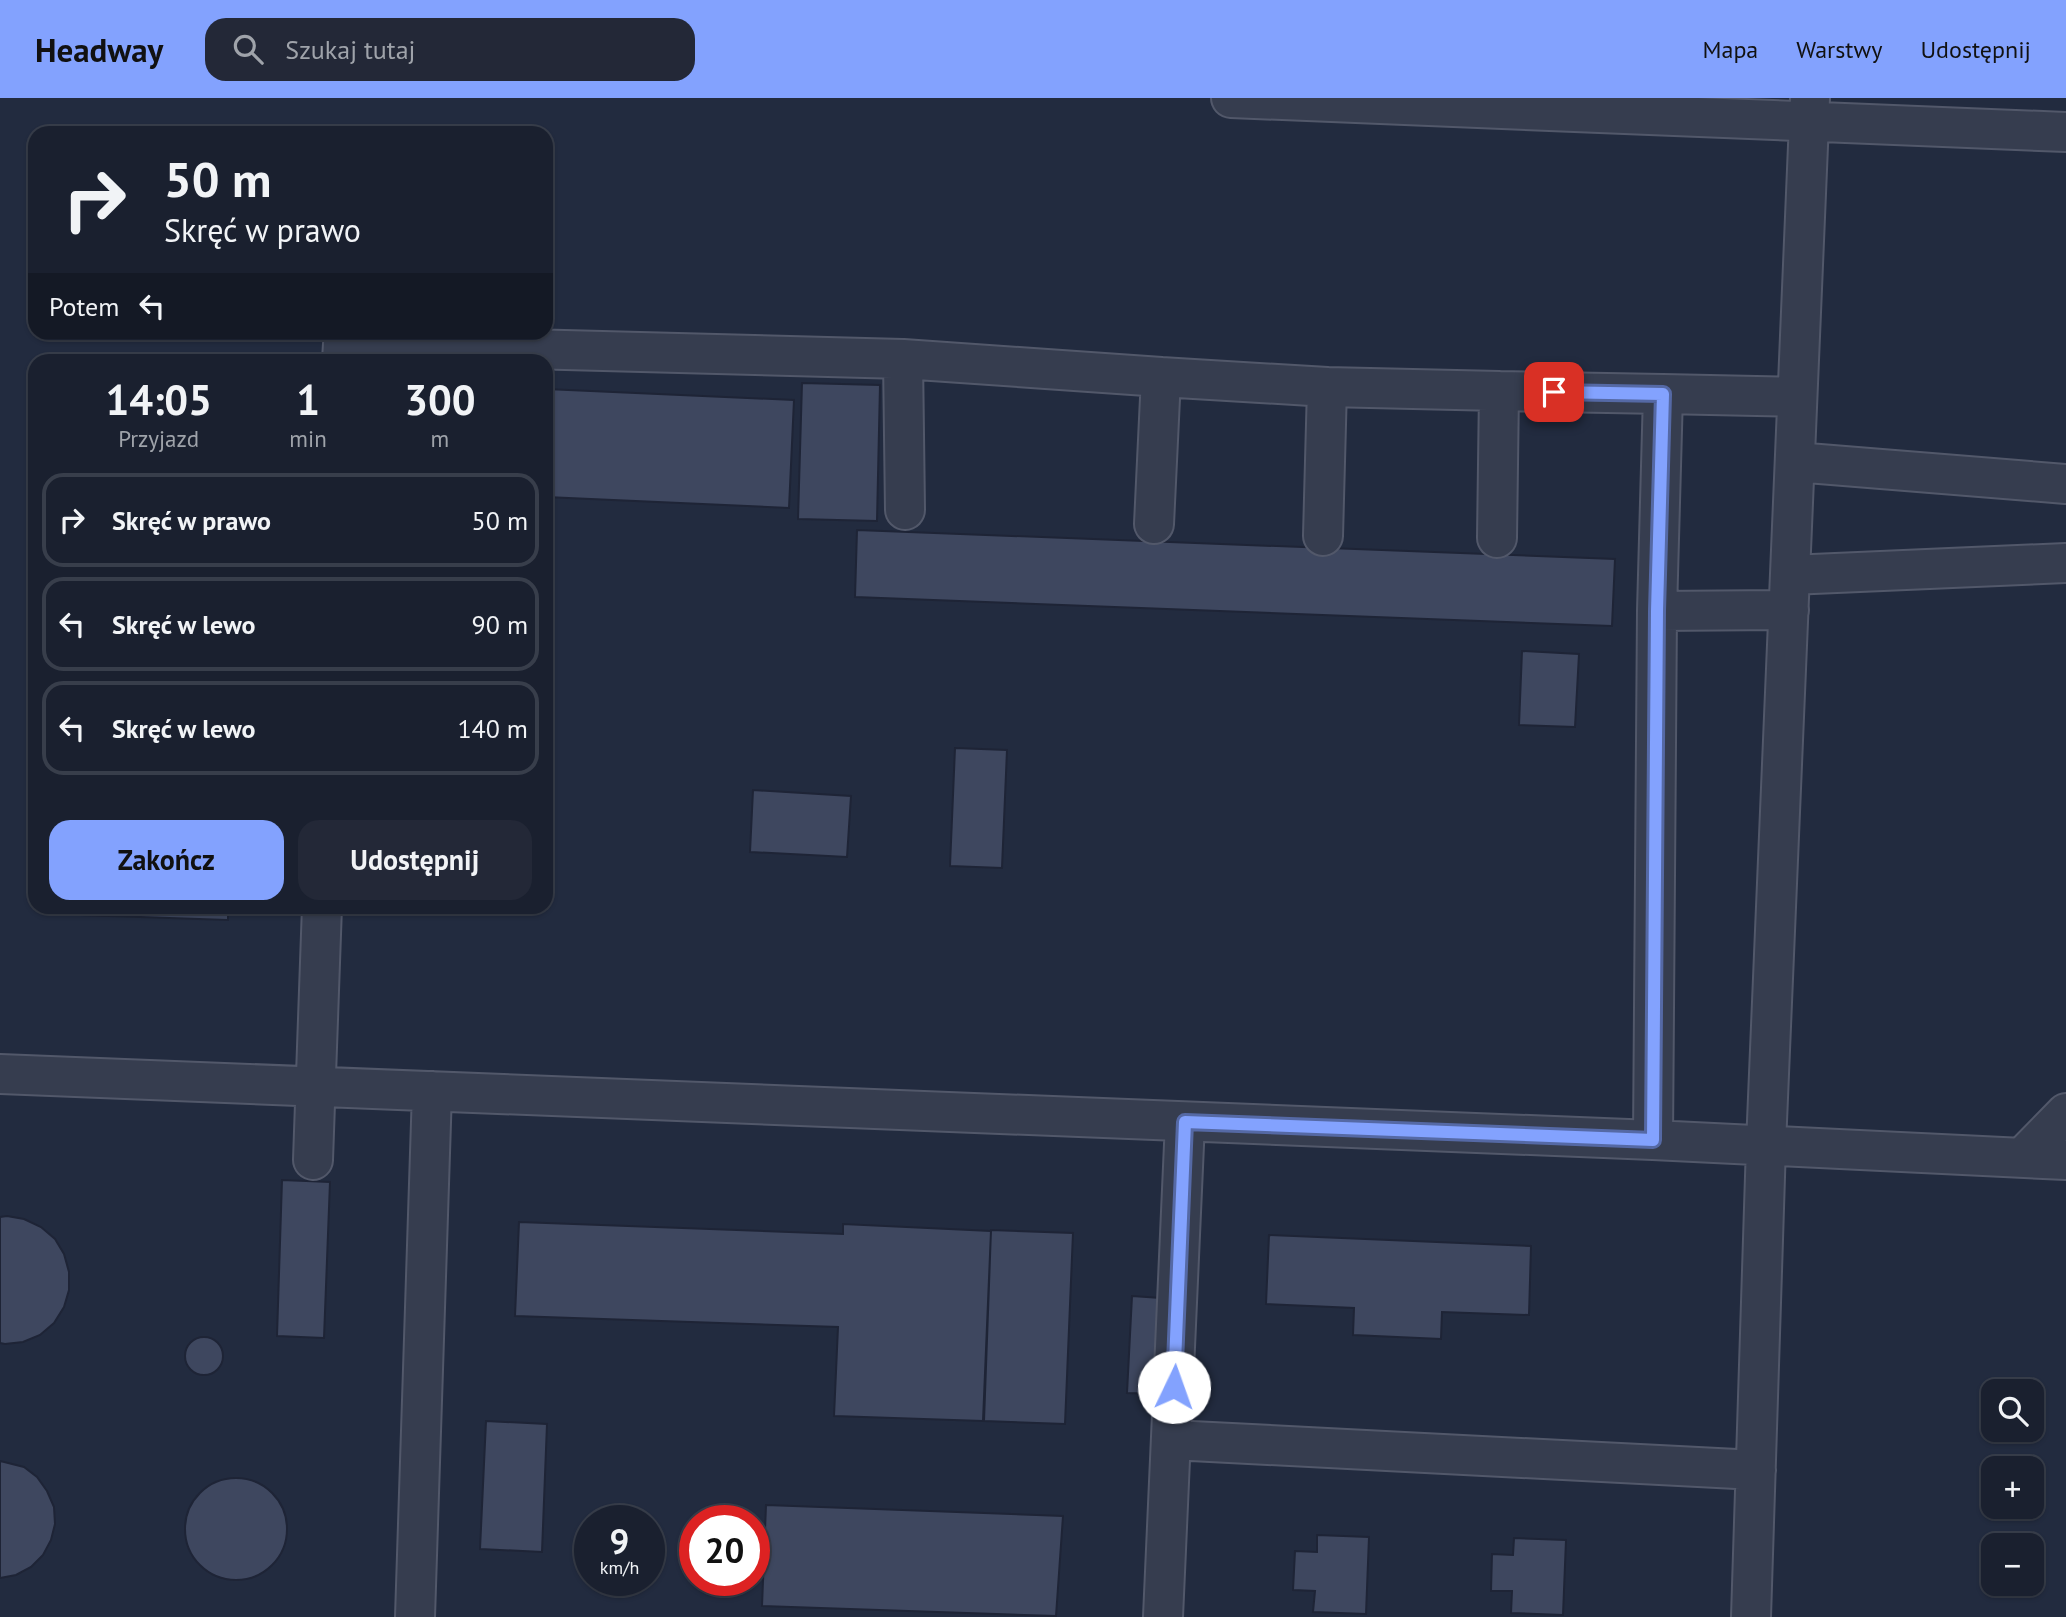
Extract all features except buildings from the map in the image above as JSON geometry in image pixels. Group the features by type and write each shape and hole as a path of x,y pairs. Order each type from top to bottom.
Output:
{"lane":[{"path":"1231,98 1810,110 2066,132"},
{"path":"1751,1617 1766,1145 1810,110"},
{"path":"342,354 343,344 903,359 1327,387 1797,397"},
{"path":"903,359 905,510"},
{"path":"1154,524 1161,377"},
{"path":"1323,536 1327,387"},
{"path":"1497,538 1499,391"},
{"path":"1653,1140 1657,611 1663,394"},
{"path":"1795,462 2066,484"},
{"path":"1657,611 1789,592 2066,564"},
{"path":"313,1160 322,914"},
{"path":"0,1074 1653,1140 2066,1160"},
{"path":"415,1617 432,1091"},
{"path":"2023,1157 2066,1113"},
{"path":"1163,1617 1185,1122"},
{"path":"1172,1440 1756,1470"}],"route":[{"path":"1174,1387 1185,1122 1653,1140 1657,611 1663,394 1554,392"}]}
